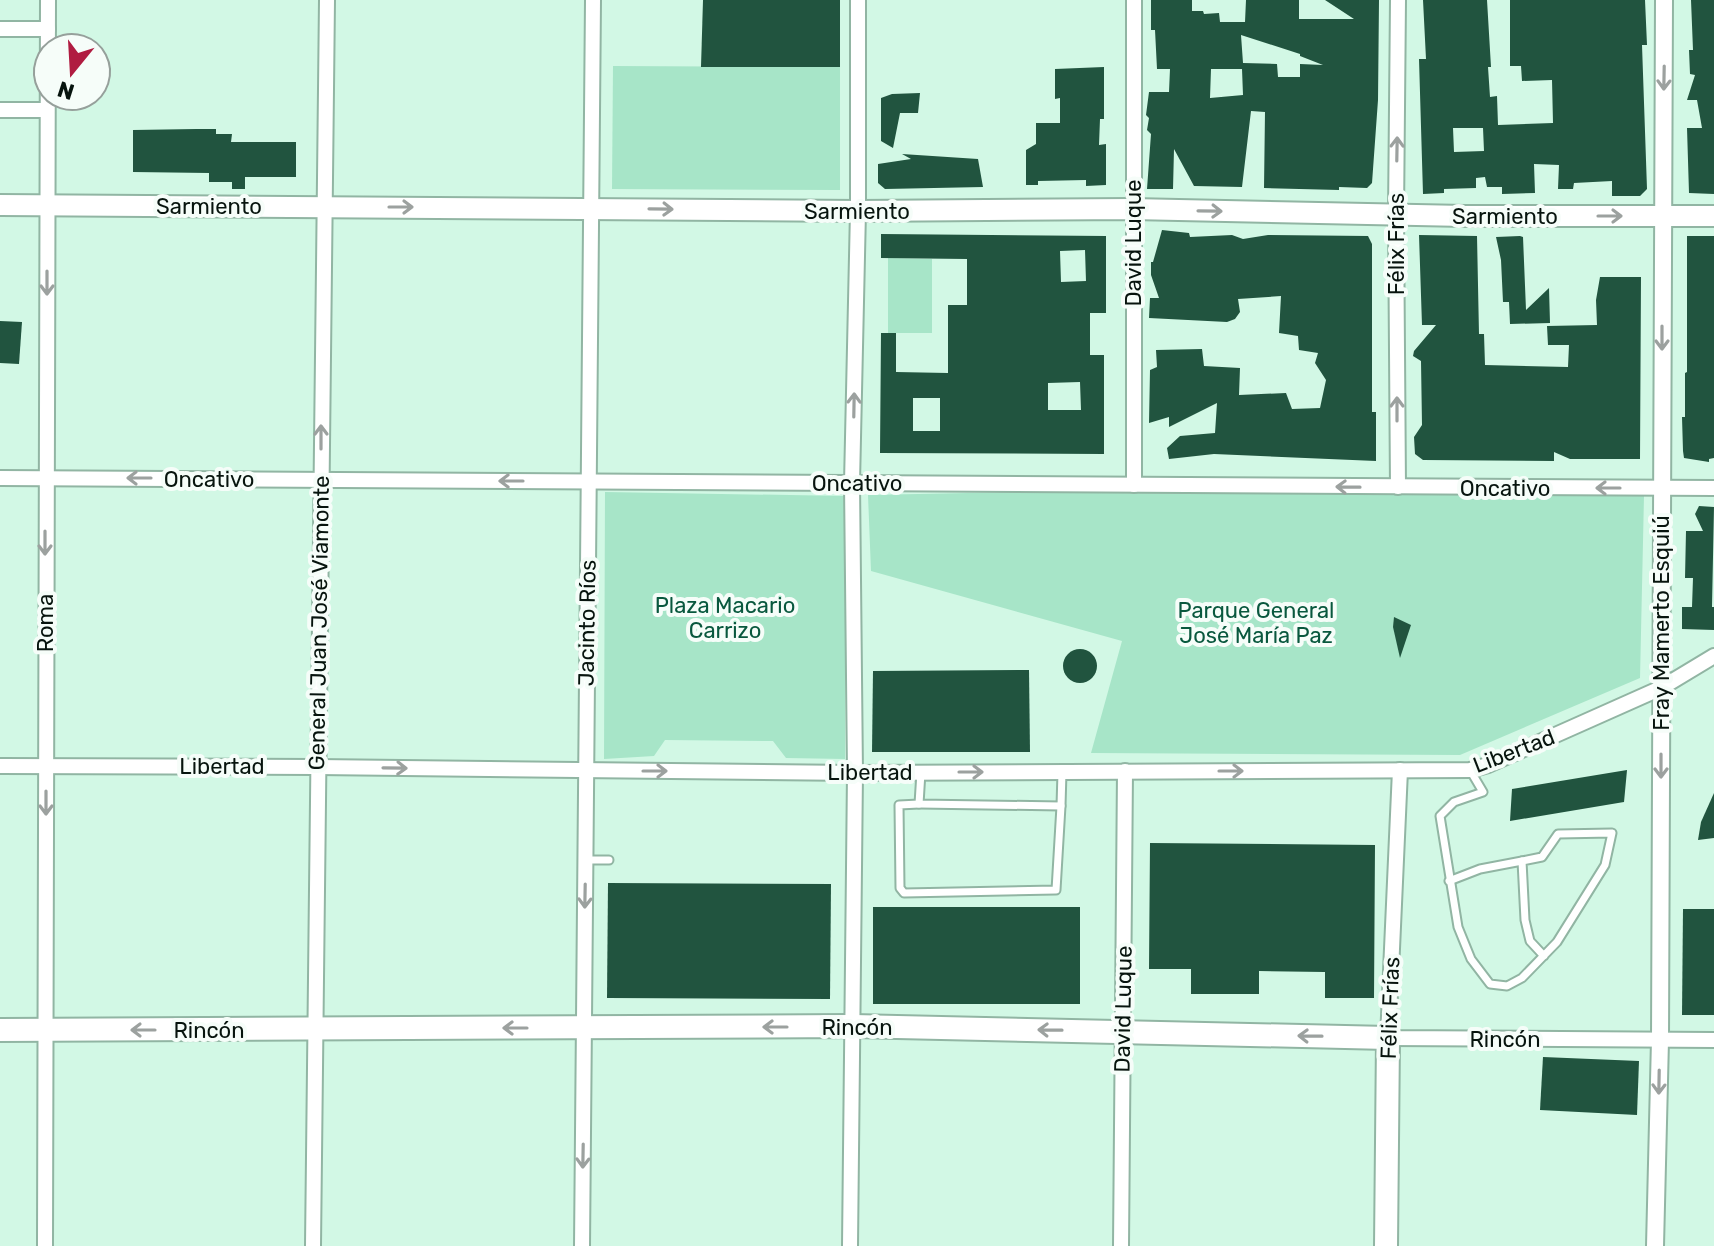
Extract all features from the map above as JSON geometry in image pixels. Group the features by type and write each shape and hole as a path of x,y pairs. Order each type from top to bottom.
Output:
{"main road":[{"name":"Sarmiento","path":"0,205 858,211 1132,209 1396,215 1714,216"},
{"name":"Rincón","path":"0,1030 853,1026 1388,1038"},
{"name":"Félix Frías","path":"1386,1246 1388,1038"}],"street":[{"name":"Roma","path":"48,0 48,32"},
{"name":"General Juan José Viamonte","path":"313,1246 327,0"},
{"name":"Jacinto Ríos","path":"582,1246 593,0"},
{"path":"850,1246 855,773 852,483 858,211 858,0"},
{"name":"David Luque","path":"1134,0 1134,485"},
{"name":"Félix Frías","path":"1398,0 1398,487"},
{"name":"Fray Mamerto Esquiú","path":"1655,1246 1660,1040 1664,0"},
{"path":"0,29 48,29"},
{"path":"0,110 32,110"},
{"name":"Roma","path":"45,1246 47,112"},
{"name":"Oncativo","path":"0,478 1714,488"},
{"name":"Libertad","path":"0,766 855,773 1470,770 1488,765 1661,688 1714,656"},
{"name":"Félix Frías","path":"1388,1038 1400,770"},
{"name":"David Luque","path":"1121,1246 1125,771"},
{"name":"Rincón","path":"1388,1038 1714,1040"}],"lane":[{"path":"1449,881 1480,869 1542,857 1558,834 1612,833 1605,865 1557,942 1522,978 1507,986 1490,984 1471,959 1458,927 1449,881 1440,816 1454,802 1483,792 1470,770"},
{"path":"919,804 921,772"},
{"path":"1061,806 899,805 900,888 904,893 1056,890 1061,806 1062,772"},
{"path":"586,860 609,860"},
{"path":"1522,861 1525,920 1530,941 1544,956"}],"green space":[{"path":"613,66 840,67 840,190 612,189"},
{"path":"888,258 932,259 932,333 888,333"},
{"name":"Parque General José María Paz","path":"1122,490 1644,496 1640,678 1460,755 1091,753 1122,641 871,571 868,495"},
{"name":"Plaza Macario Carrizo","path":"605,492 845,496 845,759 786,758 773,741 665,740 654,756 604,759"}],"building":[{"path":"703,0 840,0 840,67 701,67"},
{"path":"1151,0 1192,0 1192,11 1219,13 1220,22 1245,22 1246,0 1299,0 1299,19 1354,19 1325,0 1379,0 1378,100 1372,183 1367,188 1339,187 1339,190 1264,188 1265,112 1251,111 1242,187 1194,186 1174,149 1173,189 1147,189 1151,134 1147,130 1149,118 1146,115 1149,92 1169,92 1170,69 1157,69 1155,30 1151,30","holes":["1241,35 1300,54 1323,65 1300,64 1300,77 1278,77 1277,64 1243,63","1211,69 1242,69 1243,95 1210,98"]},
{"path":"1423,0 1487,0 1490,97 1497,96 1498,125 1553,123 1552,80 1522,81 1521,66 1510,66 1510,0 1645,0 1647,45 1642,45 1647,189 1640,196 1612,196 1612,181 1574,183 1573,189 1558,189 1559,165 1534,164 1535,193 1502,194 1502,187 1487,187 1485,177 1476,178 1476,188 1444,189 1444,193 1423,194 1419,59 1426,59","holes":["1453,128 1483,128 1484,151 1454,152"]},
{"path":"1691,0 1714,0 1714,194 1689,193 1687,128 1702,128 1697,100 1687,100 1695,75 1690,74 1689,50 1693,50"},
{"path":"1104,67 1104,119 1100,119 1099,145 1106,144 1106,185 1086,186 1086,180 1038,181 1038,185 1026,185 1026,150 1036,144 1036,123 1060,123 1060,98 1055,99 1055,69"},
{"path":"920,93 918,113 900,113 893,148 881,141 881,98 892,94"},
{"path":"216,129 216,134 232,134 231,142 296,142 296,177 245,177 245,189 232,189 232,182 209,182 209,173 133,172 133,130"},
{"path":"902,154 978,159 983,187 885,189 878,183 878,164 911,159"},
{"path":"1162,230 1189,233 1190,237 1232,235 1243,239 1268,235 1368,236 1372,244 1372,412 1376,412 1376,461 1214,454 1169,459 1167,448 1180,436 1215,433 1217,403 1169,427 1169,417 1149,423 1150,370 1157,367 1156,350 1202,349 1204,366 1240,368 1239,395 1286,393 1292,409 1320,408 1326,380 1315,363 1318,353 1299,350 1298,336 1279,333 1281,296 1238,299 1240,312 1235,319 1227,322 1149,318 1150,298 1159,298 1151,275 1151,262"},
{"path":"881,234 1106,236 1106,313 1090,313 1090,355 1104,355 1104,454 880,453 881,333 896,333 896,372 948,373 948,305 967,305 967,259 881,258","holes":["1085,250 1086,281 1061,282 1060,251","1080,382 1081,410 1048,410 1048,383","913,398 940,398 940,431 913,431"]},
{"path":"1419,235 1477,236 1479,334 1484,334 1485,365 1568,367 1569,345 1548,345 1547,326 1597,325 1596,300 1600,277 1641,277 1640,459 1570,459 1554,452 1554,461 1423,460 1415,454 1414,437 1422,425 1421,361 1413,356 1436,325 1422,325"},
{"path":"1687,236 1714,236 1714,458 1709,462 1684,458 1683,451 1682,417 1685,417 1687,372"},
{"path":"1496,237 1523,237 1526,310 1549,288 1550,323 1510,324 1509,302 1503,302 1501,260"},
{"path":"0,321 22,322 19,364 0,363"},
{"path":"1699,506 1714,507 1714,630 1682,629 1682,607 1692,607 1693,578 1685,578 1686,531 1703,531 1695,514"},
{"path":"1394,617 1411,625 1400,658 1393,627"},
{"path":"1080,649 1092,654 1097,666 1092,678 1080,683 1068,678 1063,666 1068,654"},
{"path":"1029,670 1030,752 872,752 873,671"},
{"path":"1627,770 1624,802 1510,821 1512,789"},
{"path":"1714,793 1714,838 1698,840 1701,822"},
{"path":"1150,843 1375,845 1374,998 1325,998 1325,972 1259,971 1259,994 1191,994 1191,969 1149,969"},
{"path":"608,883 831,884 830,999 607,998"},
{"path":"873,907 1080,907 1080,1004 873,1004"},
{"path":"1683,909 1714,909 1714,1015 1682,1015"},
{"path":"1543,1057 1639,1061 1637,1115 1540,1110"}]}
